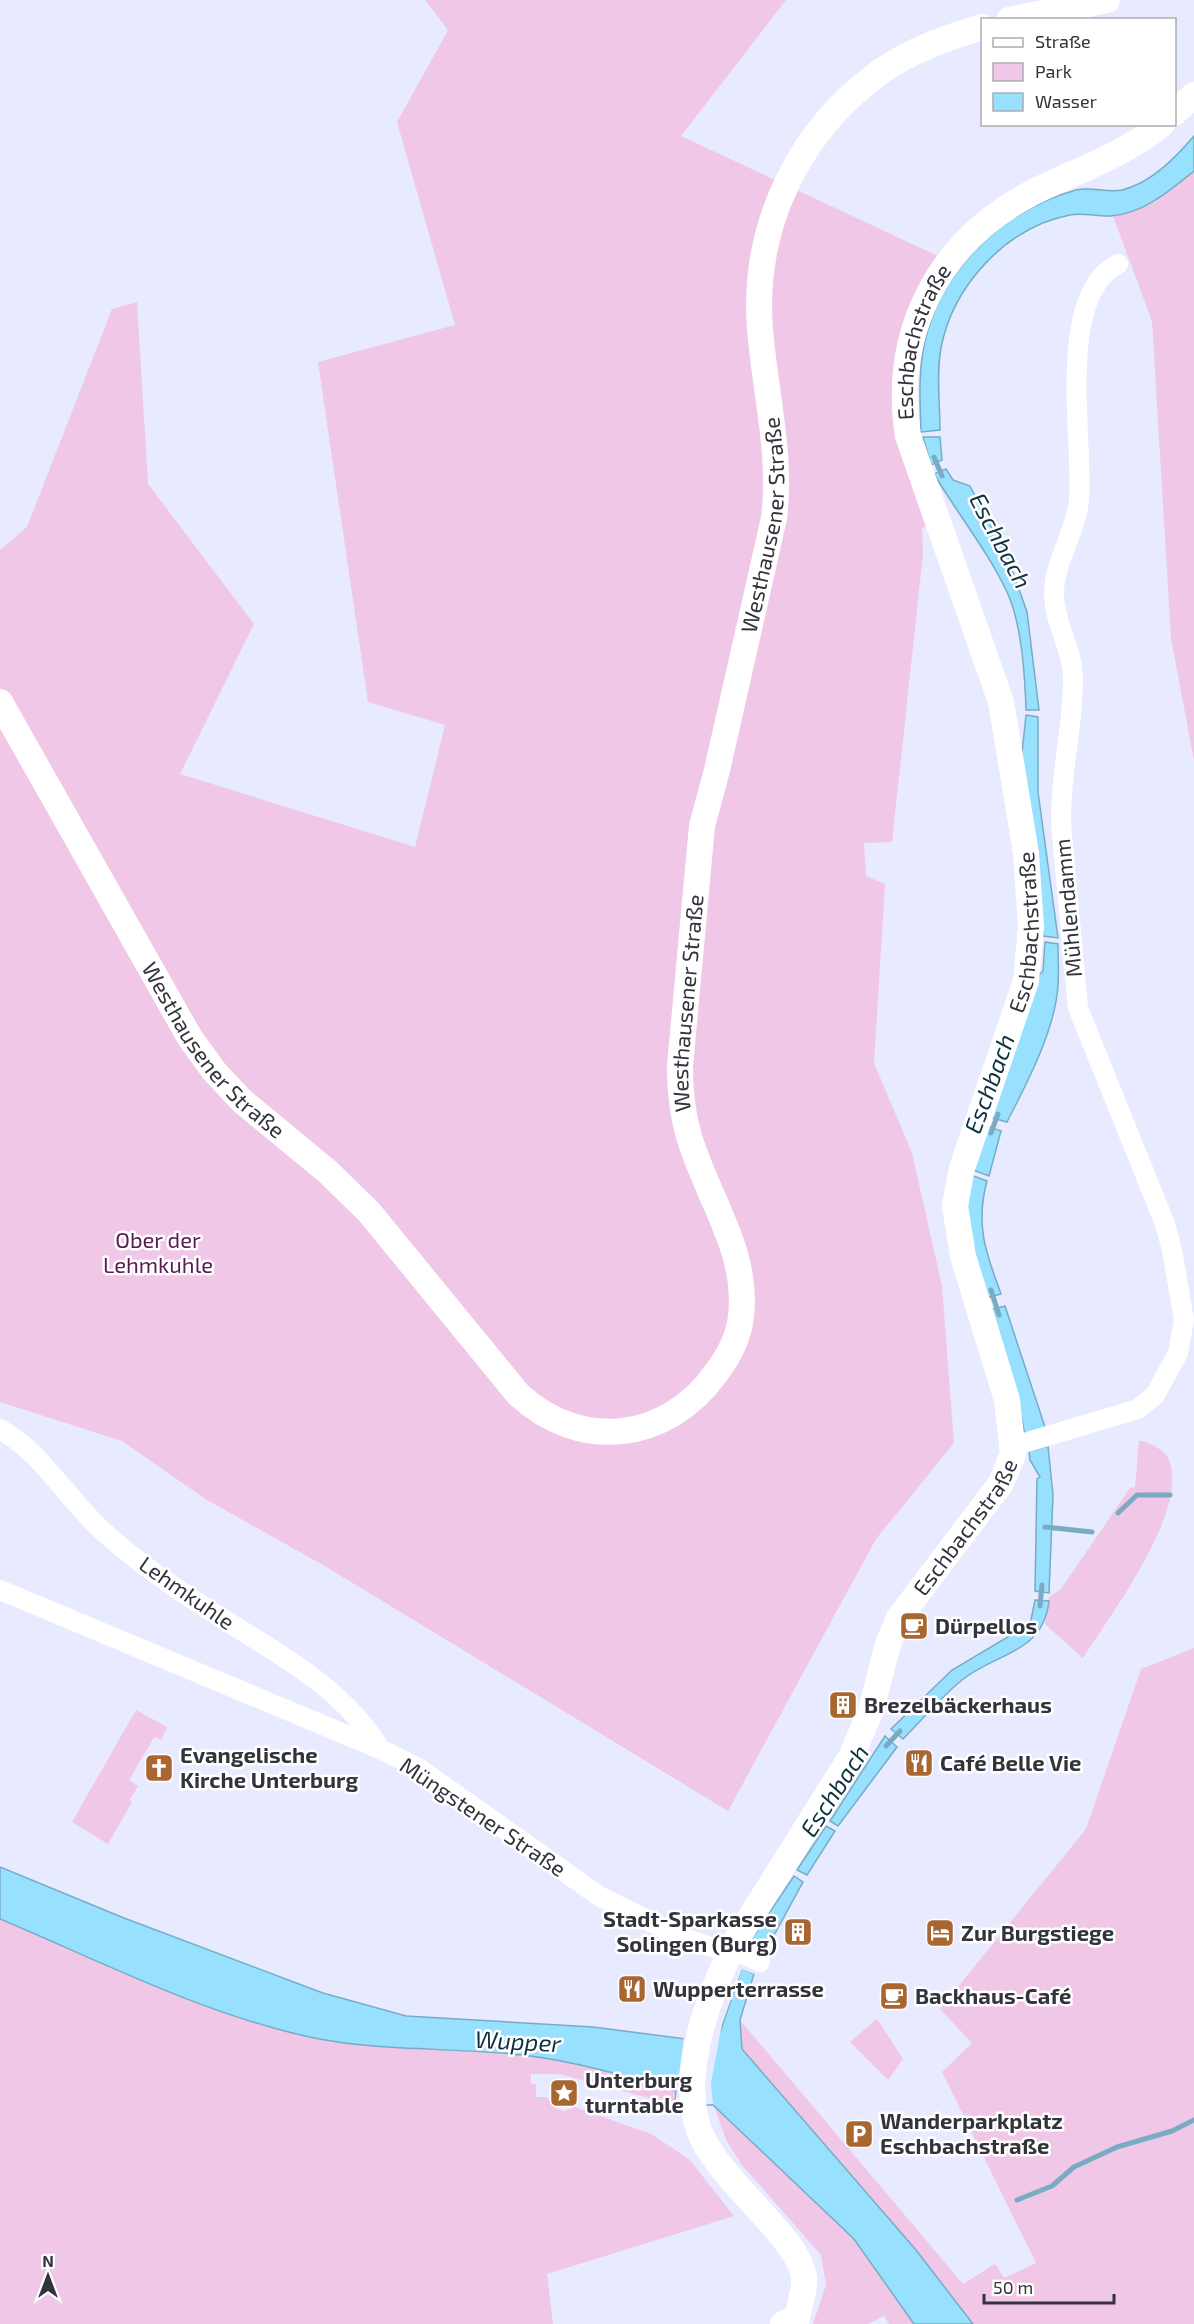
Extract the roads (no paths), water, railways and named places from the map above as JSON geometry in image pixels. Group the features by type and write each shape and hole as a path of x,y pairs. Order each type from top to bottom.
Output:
{"main road":[{"path":"1019,18 1107,0"},
{"name":"Westhausener Straße","path":"0,702 190,1038 214,1071 248,1107 356,1197 518,1394 531,1406 558,1422 579,1430 602,1433 646,1427 686,1405 712,1380 729,1355 738,1332 742,1303 738,1258 688,1135 681,1101 680,1066 702,826 723,747 777,496 778,466 760,328 760,280 766,240 784,186 800,157 853,93 885,69 931,45 981,27"},
{"path":"1176,111 1194,95"},
{"name":"Eschbachstraße","path":"792,2322 804,2283 796,2257 714,2160 698,2129 692,2105 692,2083 698,2043 732,1956 851,1757 871,1710 888,1644 898,1618 1001,1483 1020,1445 960,1245 955,1206 962,1168 1026,981 1031,934 1029,878 1001,702 913,451 906,421 906,373 911,342 923,305 943,269 971,235 1012,205 1133,143 1159,126"}],"street":[{"name":"Mühlendamm","path":"1020,1445 1138,1409 1155,1395 1178,1353 1184,1320 1172,1250 1165,1224 1078,1008 1061,824 1060,795 1073,681 1070,653 1055,608 1054,587 1079,501 1075,415 1077,360 1090,293 1101,276 1118,264"},
{"name":"Lehmkuhle","path":"0,1429 33,1455 104,1533 185,1594 291,1662 360,1721 380,1749"},
{"name":"Müngstener Straße","path":"0,1590 380,1749 420,1769 598,1896 673,1933 732,1956 760,1962"}],"water":[{"path":"1194,136 1194,171 1156,200 1135,211 1123,214 1106,216 1075,214 1047,222 1025,232 986,262 970,281 957,302 947,325 939,368 940,430 921,432 920,375 925,341 933,314 961,266 1001,227 1024,212 1050,199 1076,190 1110,191 1133,187 1153,176 1171,161"},
{"path":"923,437 940,437 942,460 931,465"},
{"path":"946,469 953,480 970,486 1008,558 1027,612 1039,710 1026,710 1024,666 1019,634 1007,592 990,561 934,474"},
{"path":"1026,715 1038,717 1038,792 1058,938 1043,936 1039,871 1021,762"},
{"path":"1045,942 1058,944 1056,1003 1039,1056 1007,1122 989,1117 1036,978 1043,971"},
{"path":"987,1126 1001,1131 989,1176 973,1170"},
{"path":"971,1175 987,1181 982,1225 987,1252 1001,1294 986,1298 964,1219"},
{"path":"1005,1306 1046,1430 1025,1436 1018,1398 990,1310"},
{"path":"1048,1446 1053,1495 1049,1593 1035,1591 1037,1479 1040,1477 1030,1460 1029,1451"},
{"path":"1035,1600 1049,1601 1045,1618 1038,1632 1028,1642 962,1680 903,1739 891,1729 952,1670 1023,1628 1031,1620"},
{"path":"885,1736 897,1747 838,1826 830,1821"},
{"path":"826,1826 835,1831 807,1875 797,1870"},
{"name":"Wupper","path":"0,1867 124,1918 323,1993 406,2016 593,2027 686,2039 715,2047 742,1968 754,1974 740,2020 742,2049 916,2250 973,2324 914,2324 854,2239 713,2105 675,2105 676,2091 561,2061 522,2055 358,2045 305,2036 227,2014 188,2000 0,1919"},
{"path":"794,1876 803,1882 767,1948 751,1940"}],"waterway":[{"name":"Eschbach","path":"934,457 942,476"},
{"name":"Eschbach","path":"991,1133 998,1114"},
{"name":"Eschbach","path":"991,1290 999,1315"},
{"path":"1118,1513 1137,1495 1170,1495"},
{"path":"1045,1527 1092,1532"},
{"name":"Eschbach","path":"1040,1606 1042,1585"},
{"name":"Eschbach","path":"886,1746 900,1731"},
{"path":"1017,2200 1052,2186 1074,2167 1117,2147 1172,2131 1194,2120"}],"place":[{"name":"Dürpellos","path":"914,1626"},
{"name":"Brezelbäckerhaus","path":"843,1705"},
{"name":"Café Belle Vie","path":"919,1763"},
{"name":"Evangelische Kirche Unterburg","path":"159,1768"},
{"name":"Stadt-Sparkasse Solingen (Burg)","path":"798,1932"},
{"name":"Zur Burgstiege","path":"940,1933"},
{"name":"Wupperterrasse","path":"632,1989"},
{"name":"Backhaus-Café","path":"894,1996"},
{"name":"Unterburg turntable","path":"564,2093"},
{"name":"Wanderparkplatz Eschbachstraße","path":"859,2134"}],"park label":[{"name":"Ober der Lehmkuhle","path":"158,1252"}]}
